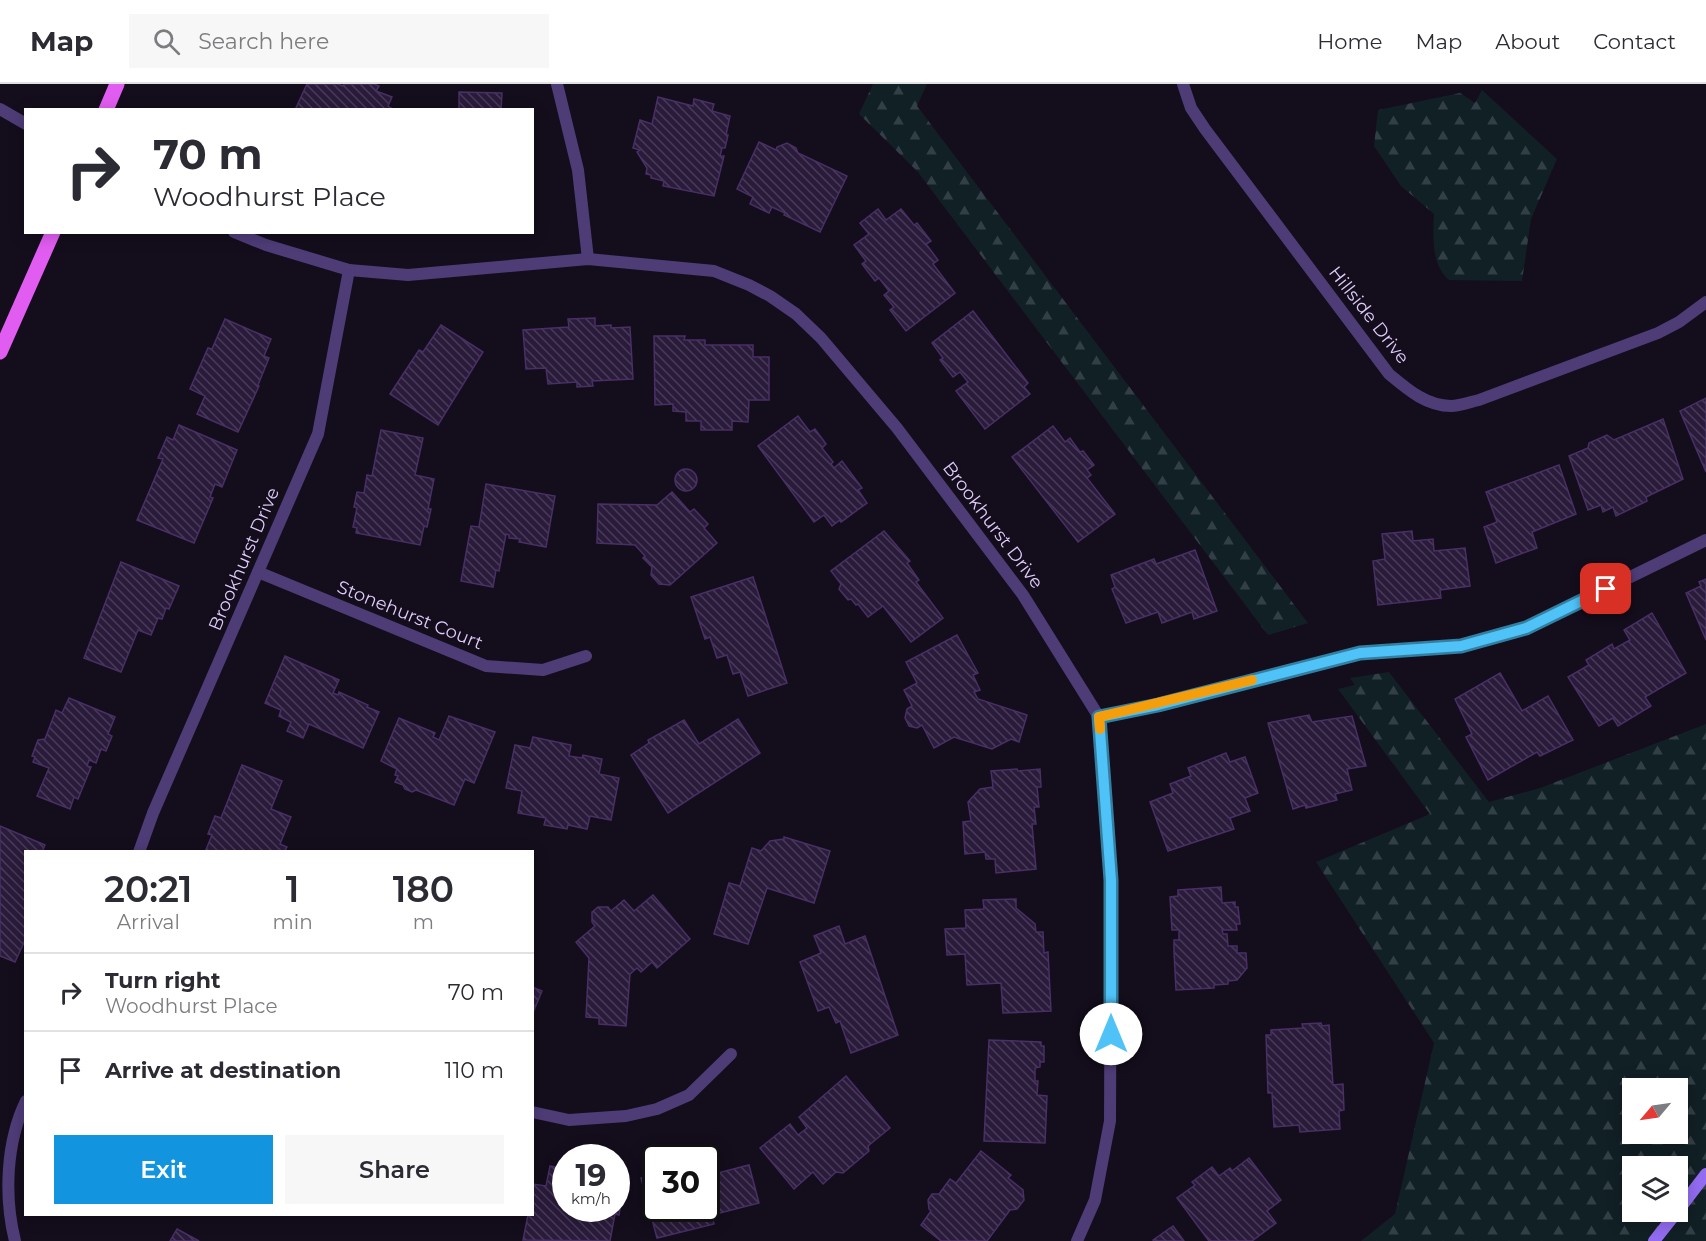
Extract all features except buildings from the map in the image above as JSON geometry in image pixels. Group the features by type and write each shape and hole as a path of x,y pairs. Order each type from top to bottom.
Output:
{"main road":[{"path":"107,108 117,84"},
{"path":"0,352 52,234"}],"street":[{"path":"556,84 578,170 588,259"},
{"name":"Hillside Drive","path":"1183,84 1191,108 1205,129 1389,374 1413,395 1451,406 1479,400 1658,333 1679,322 1706,303"},
{"path":"0,109 24,123"},
{"name":"Brookhurst Drive","path":"239,234 266,245 348,270 408,275 588,259 714,271 770,296 796,314 821,338 897,428 1023,595 1099,717 1111,880 1110,1121 1095,1200 1077,1241"},
{"name":"Brookhurst Drive","path":"140,850 153,813 318,434 348,270"},
{"path":"1099,717 1158,705 1360,653 1461,646 1526,628 1706,540"},
{"name":"Stonehurst Court","path":"258,572 486,666 543,670 586,656"},
{"path":"534,1112 568,1120 626,1116 657,1109 690,1095 731,1054"},
{"path":"15,1241 8,1198 12,1145 19,1115 24,1105"},
{"path":"1688,1198 1706,1174"},
{"path":"1654,1241 1669,1222"}],"green space":[{"path":"873,84 927,84 917,106 1308,623 1268,635 917,171 859,114"},
{"path":"1482,90 1557,159 1531,219 1522,281 1449,280 1439,266 1434,250 1434,214 1401,186 1374,146 1378,110 1460,93 1475,103"},
{"path":"1389,672 1489,802 1540,788 1706,724 1706,1241 1361,1241 1395,1214 1434,1043 1316,862 1430,814 1338,689 1355,685 1350,678"}],"slow traffic":[{"path":"1100,729 1099,717 1158,705 1252,680"}],"route":[{"path":"1111,1034 1111,880 1099,717 1158,705 1360,653 1461,646 1526,628 1606,589"}]}
